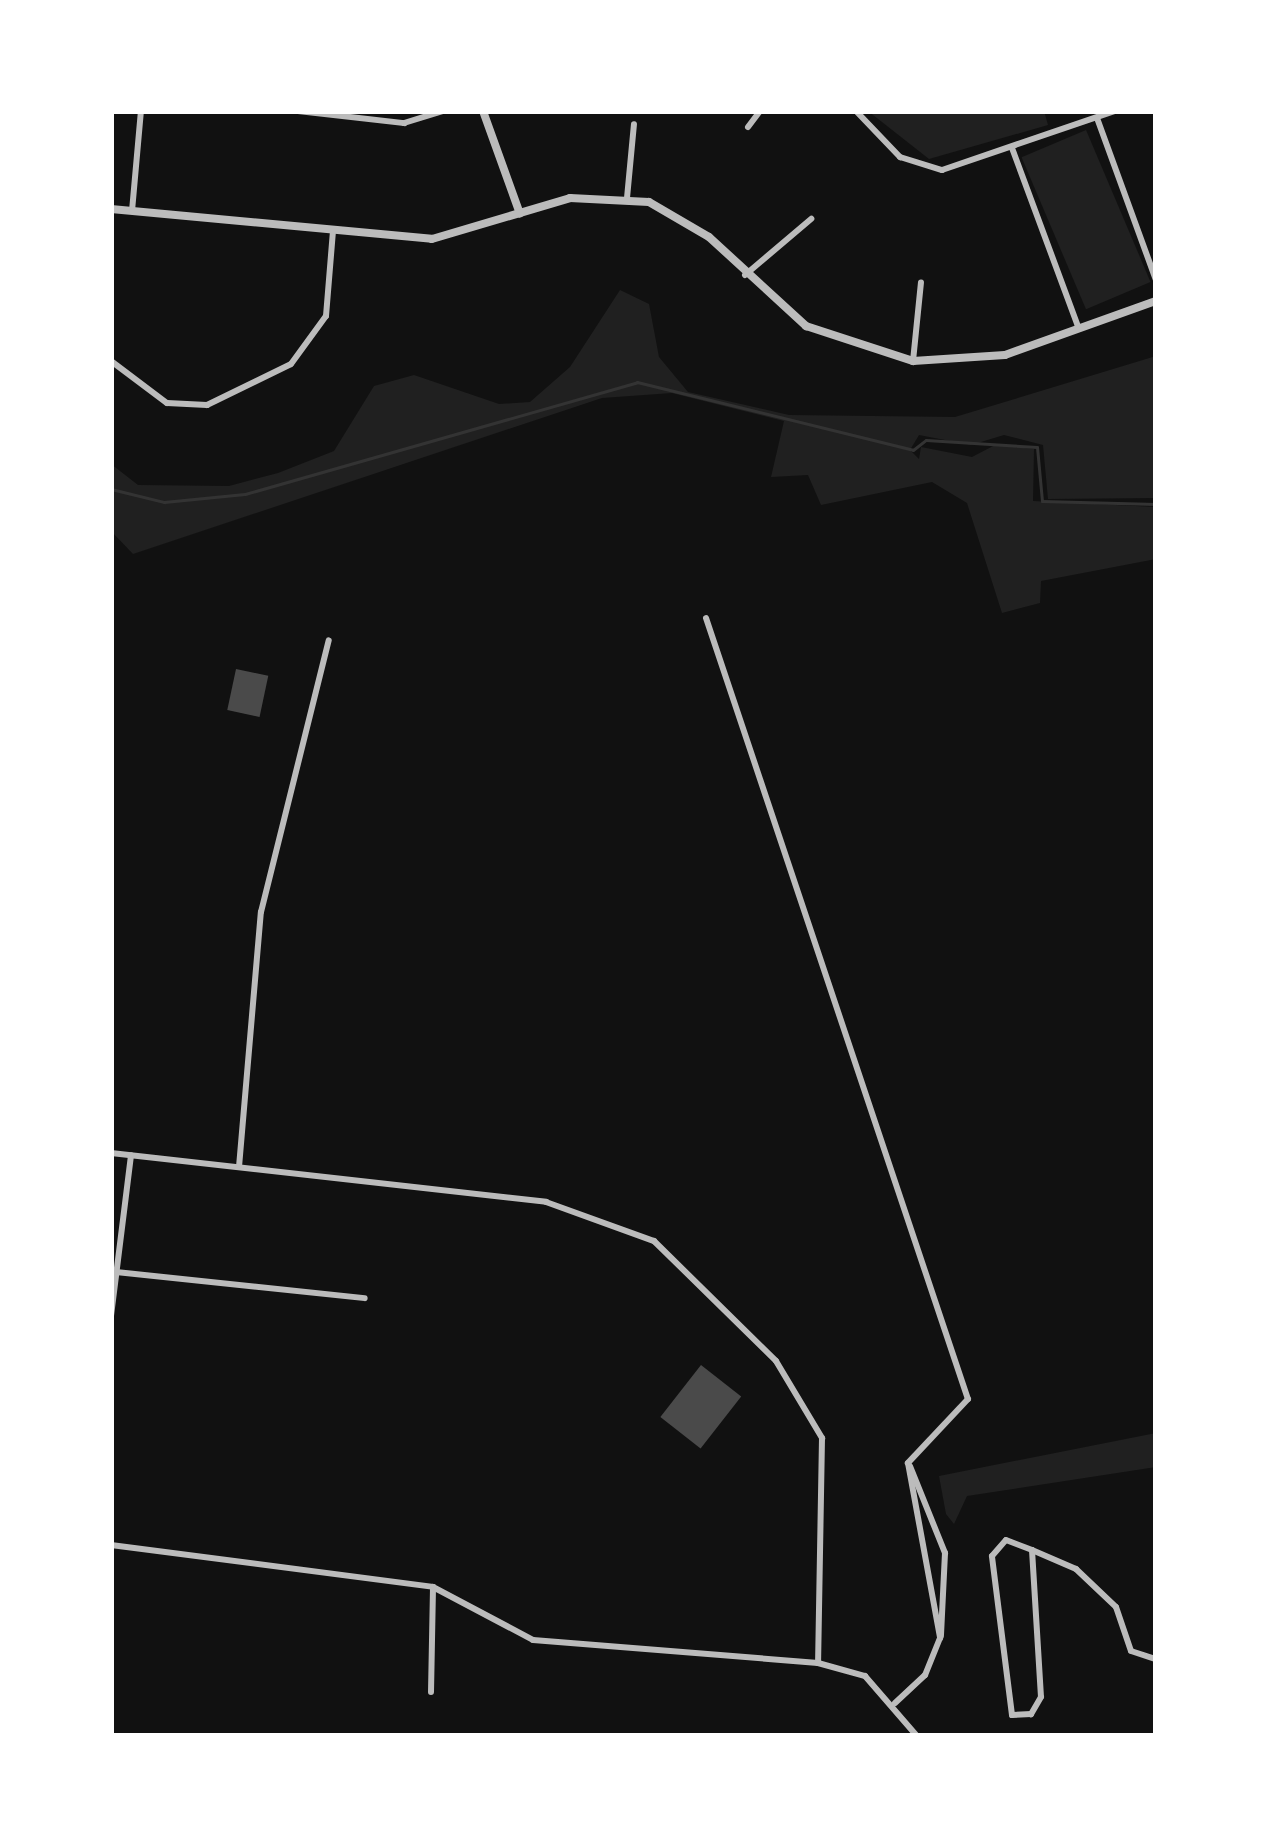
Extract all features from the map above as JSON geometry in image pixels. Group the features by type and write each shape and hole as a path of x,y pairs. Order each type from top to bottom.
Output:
{"street":[{"path":"132,211 142,111"},
{"path":"298,111 404,123 443,111"},
{"path":"483,111 520,214"},
{"path":"748,128 760,111"},
{"path":"856,111 926,168 1012,148 1114,111"},
{"path":"1096,118 1156,280"},
{"path":"627,198 634,124"},
{"path":"1012,148 1079,329"},
{"path":"111,209 432,238 520,214 627,198 680,215 746,275 838,343 914,361 985,360 1156,301"},
{"path":"746,275 811,218"},
{"path":"111,362 167,403 206,405 291,364 326,316 333,231"},
{"path":"914,361 921,282"},
{"path":"706,618 968,1399 908,1463"},
{"path":"239,1167 260,912 329,640"},
{"path":"111,1153 546,1202 654,1241 776,1361 822,1438 818,1663"},
{"path":"111,1316 131,1155"},
{"path":"116,1272 365,1298"},
{"path":"908,1463 940,1638"},
{"path":"895,1703 925,1675 940,1638 945,1553 932,1498 908,1463"},
{"path":"1032,1550 1041,1697 1031,1714 1012,1715 992,1556 1006,1540 1032,1550 1076,1569 1116,1607 1131,1651 1156,1659"},
{"path":"111,1545 433,1587 533,1640 818,1663 865,1676 895,1703 916,1736"},
{"path":"431,1692 433,1587"}],"shaded area":[{"path":"868,111 1044,111 1048,125 929,159"},
{"path":"1086,130 1150,282 1086,309 1022,157"},
{"path":"620,290 649,304 659,357 688,392 789,415 955,417 1156,356 1156,498 1048,499 1043,445 1004,435 971,445 919,435 910,450 919,459 921,447 972,457 995,445 1034,449 1033,501 1156,507 1156,559 1041,581 1040,603 1002,613 967,503 932,482 821,505 808,475 771,477 784,421 672,393 602,398 133,554 111,531 111,464 138,485 229,486 278,473 334,451 374,386 414,375 499,404 530,402 570,367"},
{"path":"1156,1433 1156,1467 967,1496 954,1524 946,1514 939,1476"}],"building":[{"path":"236,669 268,676 260,717 227,710"},
{"path":"701,1365 741,1396 701,1448 660,1417"}],"waterway":[{"path":"111,489 164,502 245,494 637,382 913,450 926,440 1037,447 1042,501 1156,504"}]}
